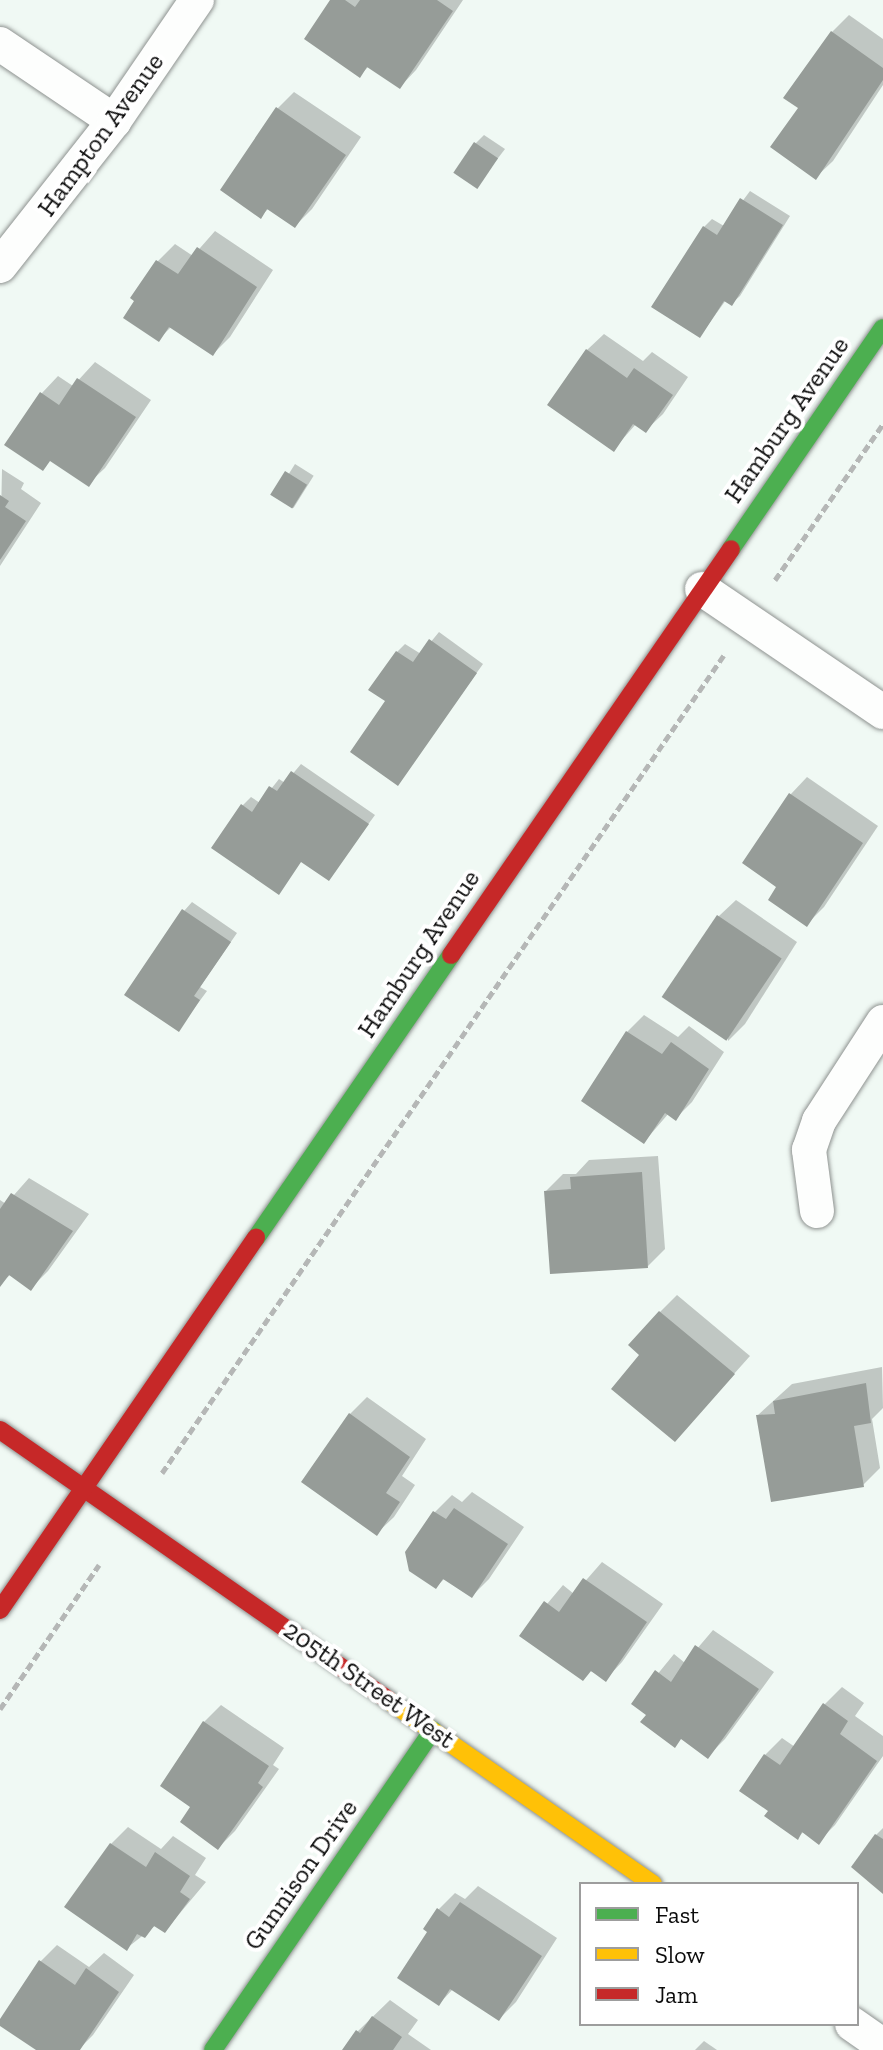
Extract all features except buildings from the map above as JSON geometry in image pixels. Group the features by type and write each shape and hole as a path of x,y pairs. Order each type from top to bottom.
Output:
{"street":[{"name":"Hampton Avenue","path":"0,266 114,121 197,0"},
{"path":"0,44 114,121"},
{"name":"Hamburg Avenue","path":"0,1610 883,328"},
{"path":"702,589 883,712"},
{"path":"817,1211 809,1150 819,1121 883,1022"},
{"name":"205th Street West","path":"0,1430 650,1882"},
{"name":"Gunnison Drive","path":"213,2050 433,1730"},
{"path":"855,2026 883,2046"}],"path":[{"path":"775,580 883,424"},
{"path":"162,1473 724,655"},
{"path":"0,1709 99,1565"}],"traffic: fast":[{"path":"731,549 883,328"},
{"path":"256,1238 451,955"},
{"path":"213,2050 433,1730"}],"traffic: slow":[{"path":"388,1700 650,1882"}],"traffic: jam":[{"path":"451,955 731,549"},
{"path":"0,1610 256,1238"},
{"path":"0,1430 388,1700"}]}
